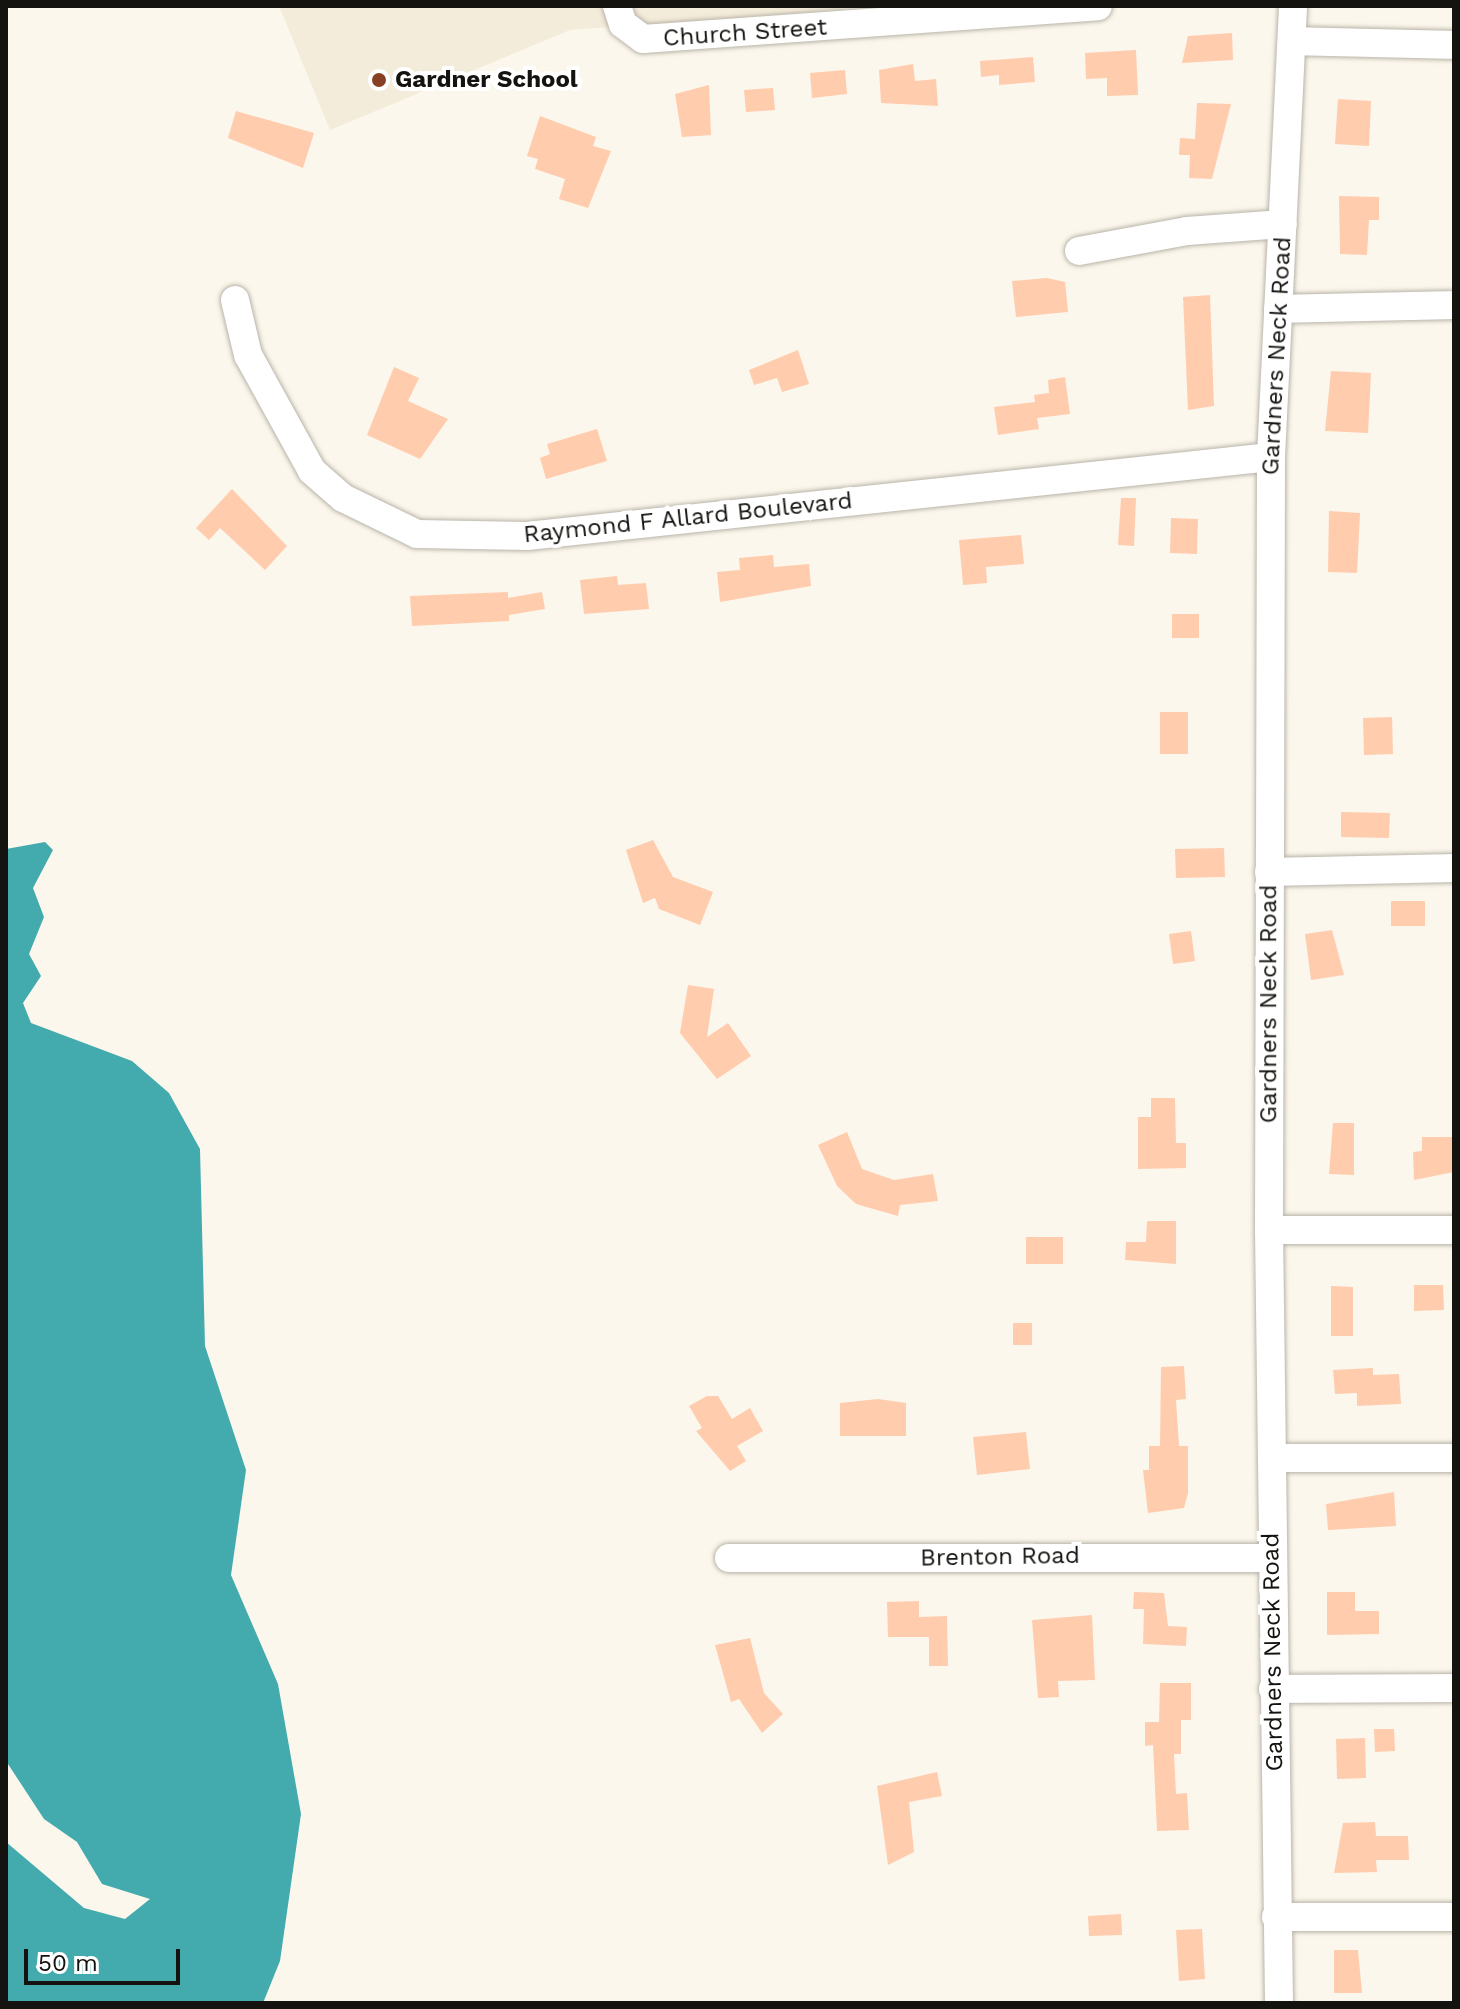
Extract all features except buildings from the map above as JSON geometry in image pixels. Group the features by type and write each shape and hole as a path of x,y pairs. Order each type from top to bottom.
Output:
{"street":[{"name":"Church Street","path":"617,6 633,35 687,38 1098,6"},
{"name":"Gardners Neck Road","path":"1279,2003 1269,1230 1271,457 1293,6"},
{"path":"1292,41 1454,45"},
{"path":"1079,251 1187,231 1283,224"},
{"name":"Raymond F Allard Boulevard","path":"235,300 248,355 312,471 343,498 417,534 527,536 1271,457"},
{"path":"1278,309 1454,305"},
{"path":"1269,872 1454,868"},
{"path":"1269,1230 1454,1230"},
{"path":"1272,1458 1454,1458"},
{"name":"Brenton Road","path":"729,1558 1272,1558"},
{"path":"1273,1689 1454,1688"},
{"path":"1276,1917 1454,1917"}],"shaded area":[{"name":"Gardner School","path":"279,6 841,6 842,10 570,30 330,130"}],"water":[{"path":"45,842 53,850 33,888 44,917 29,954 41,976 23,1003 31,1023 132,1061 169,1093 200,1149 205,1346 246,1470 231,1575 278,1684 301,1814 280,1961 263,2003 6,2003 6,1842 84,1908 125,1919 150,1899 102,1884 77,1842 44,1819 6,1761 6,849"}],"place":[{"name":"Gardner School","path":"379,80"}]}
